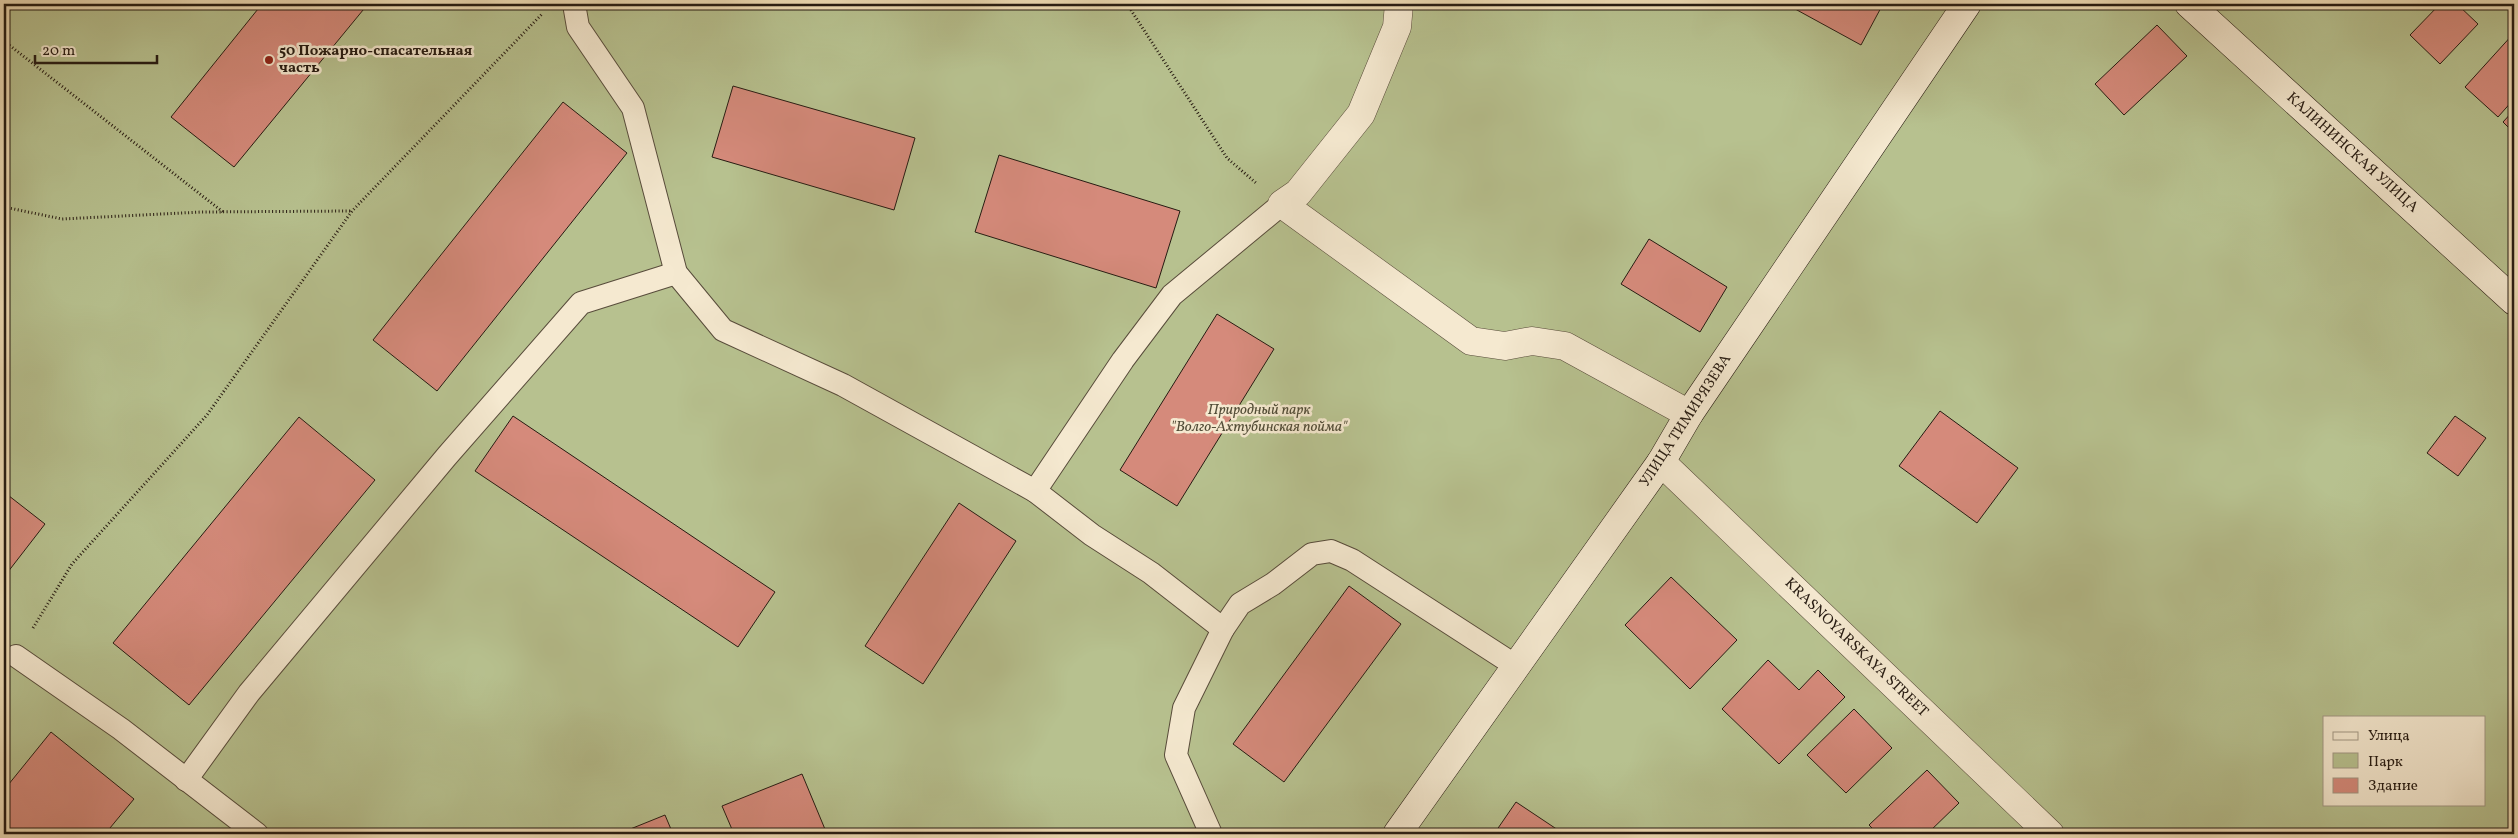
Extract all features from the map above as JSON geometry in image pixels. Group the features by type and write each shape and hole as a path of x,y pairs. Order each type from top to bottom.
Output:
{"street":[{"path":"1399,4 1396,27 1360,114 1298,193 1282,204 1471,341 1505,346 1532,341 1565,346 1690,414"},
{"name":"УЛИЦА ТИМИРЯЗЕВА","path":"1397,834 1660,462 1690,414 1967,4"},
{"name":"КАЛИНИНСКАЯ УЛИЦА","path":"2189,4 2514,301"},
{"name":"KRASNOYARSKAYA STREET","path":"1660,462 2050,834"}],"lane":[{"path":"574,4 578,27 633,108 676,273 723,330 843,385 1035,491 1092,535 1151,573 1222,629"},
{"path":"1035,491 1123,360 1172,295 1282,204"},
{"path":"186,780 249,694 446,456 581,303 676,273"},
{"path":"1211,834 1176,755 1184,708 1222,629 1240,604 1273,584 1312,554 1331,551 1352,560 1516,666"},
{"path":"16,656 121,729 257,834"}],"path":[{"path":"1127,4 1227,158 1282,204"},
{"path":"16,656 72,564 207,416 352,211 545,11"},
{"path":"4,41 223,212"},
{"path":"4,207 62,218 223,212 352,211"}],"green space":[{"name":"Природный парк \"Волго-Ахтубинская пойма\"","path":"4,4 2514,4 2514,834 4,834"}],"building":[{"name":"50 Пожарно-спасательная часть","path":"262,4 368,4 234,167 171,117"},
{"path":"1786,4 1883,4 1861,45"},
{"path":"2440,4 2457,4 2478,24 2440,64 2410,35"},
{"path":"2157,25 2187,56 2124,115 2095,84"},
{"path":"2514,33 2514,99 2498,117 2465,87"},
{"path":"733,86 915,138 894,210 712,157"},
{"path":"563,102 627,153 437,391 373,340"},
{"path":"2514,110 2514,133 2503,122"},
{"path":"999,155 1180,211 1156,288 975,232"},
{"path":"1649,239 1727,287 1700,332 1621,284"},
{"path":"1217,314 1274,349 1177,506 1120,470"},
{"path":"1940,411 2018,468 1977,523 1899,466"},
{"path":"513,416 775,592 738,647 475,471"},
{"path":"2455,416 2486,438 2458,476 2427,453"},
{"path":"299,417 375,480 189,705 113,643"},
{"path":"4,492 45,524 4,577"},
{"path":"959,503 1016,541 923,684 865,646"},
{"path":"1671,577 1737,640 1690,689 1625,625"},
{"path":"1349,586 1401,624 1284,782 1233,744"},
{"path":"1768,660 1799,690 1818,670 1845,697 1779,764 1722,709"},
{"path":"1854,709 1892,748 1846,793 1807,755"},
{"path":"51,732 134,799 105,834 4,834 4,790"},
{"path":"1927,770 1959,803 1927,834 1878,834 1869,825"},
{"path":"802,774 827,834 734,834 722,806"},
{"path":"1516,802 1564,834 1494,834"},
{"path":"665,815 673,834 618,834"}],"place":[{"name":"50 Пожарно-спасательная часть","path":"269,60"}]}
